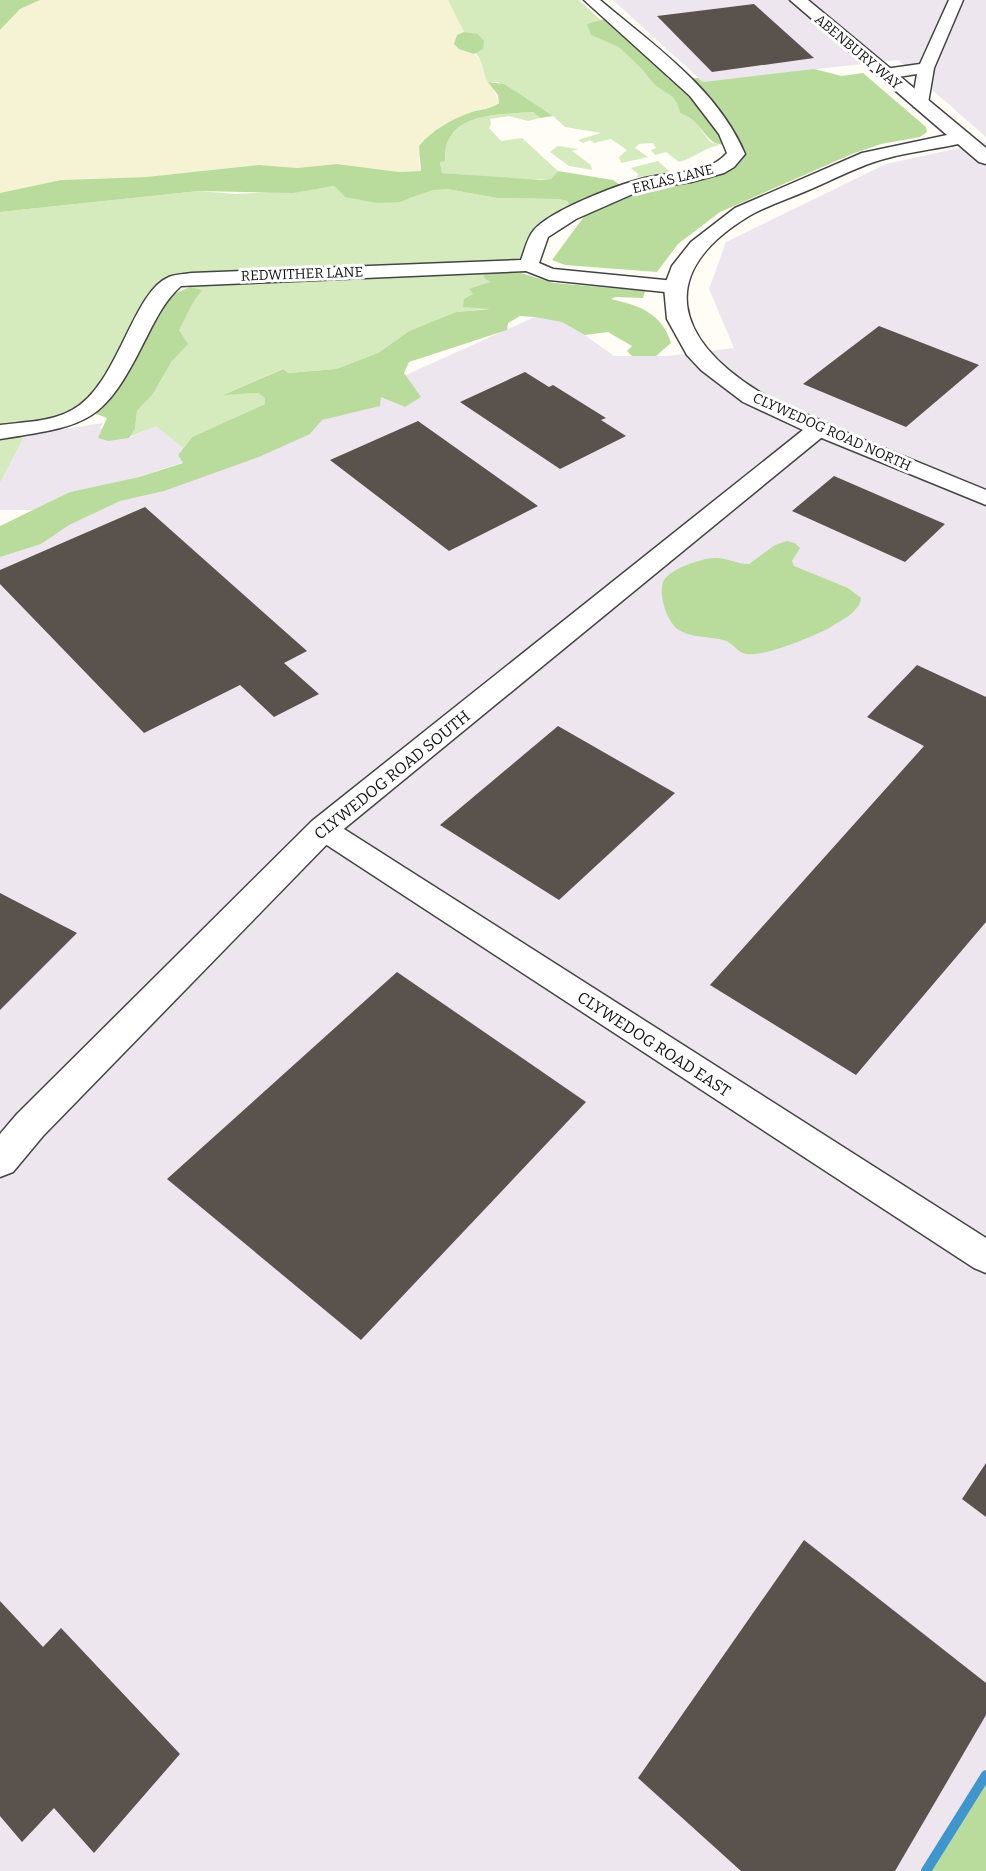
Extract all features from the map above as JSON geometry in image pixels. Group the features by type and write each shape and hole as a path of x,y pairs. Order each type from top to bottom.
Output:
{"street":[{"name":"ERLAS LANE","path":"530,264 541,232 568,216 639,185 707,172 729,165 736,154 732,138 692,89 591,0"},
{"name":"ABENBURY WAY","path":"798,0 986,158"},
{"path":"920,103 926,68 956,0"},
{"path":"885,74 926,68"},
{"path":"675,286 683,266 698,246 742,212 869,157 961,138"},
{"name":"REDWITHER LANE","path":"0,432 65,421 89,409 119,375 156,301 174,282 192,279 530,264 549,274 675,286"},
{"name":"CLYWEDOG ROAD NORTH","path":"675,286 678,319 695,350 705,362 751,397 820,429 986,498"},
{"name":"CLYWEDOG ROAD SOUTH","path":"0,1161 30,1125 323,829 820,429"},
{"name":"CLYWEDOG ROAD EAST","path":"323,829 986,1257"}],"shaded area":[{"path":"40,0 448,0 474,54 482,63 499,102 493,107 479,110 418,158 421,171 399,172 337,164 297,168 259,165 146,177 75,179 0,193 0,31 20,9"},
{"path":"613,0 986,0 986,137 898,60 703,82"},
{"path":"986,142 986,1776 928,1871 0,1871 0,538 271,436 550,310 614,356 668,356 734,348 709,289 726,242 886,164"},
{"path":"103,423 100,428 129,438 156,425 183,448 178,455 184,462 139,477 70,492 36,510 0,510 0,483 25,435"}],"green space":[{"path":"0,0 40,0 20,9 0,30"},
{"path":"448,0 579,0 677,91 680,113 695,121 710,142 720,145 679,162 666,152 655,155 651,150 656,148 653,143 639,144 635,148 648,157 621,163 619,157 627,150 611,139 594,143 590,140 583,143 578,140 601,133 565,127 553,116 498,82 488,82 481,62"},
{"path":"604,19 640,45 663,70 668,79 698,78 703,82 814,69 842,76 863,73 926,127 927,132 920,137 881,144 852,154 720,212 678,244 657,272 565,265 552,260 586,214 643,187 709,175 735,166 740,150 737,138 718,116 729,144 718,144 710,140 695,122 680,113 673,97 655,85 619,47 591,35 587,24"},
{"path":"464,32 478,34 484,41 483,49 474,54 459,49 454,44 457,35"},
{"path":"488,82 504,84 553,116 540,118 533,112 504,114 475,119 463,125 453,133 447,145 445,161 440,162 442,173 540,180 551,179 558,171 613,180 620,185 616,192 572,209 567,201 558,199 497,198 447,189 432,190 400,202 377,203 345,197 334,186 293,193 199,191 0,212 0,193 61,180 146,177 259,165 297,168 337,164 399,172 421,171 419,146 430,135 457,118 499,103 498,95"},
{"path":"533,112 540,118 528,121 509,116 490,119 489,128 501,141 522,138 558,171 551,179 528,180 442,173 440,161 445,161 447,145 453,133 463,125 490,116"},
{"path":"558,146 578,149 572,151 591,165 592,170 569,166 550,152"},
{"path":"658,161 670,172 668,176 637,177 638,174 631,168"},
{"path":"334,186 345,197 409,199 432,189 447,189 497,198 558,199 567,201 572,209 536,226 525,254 519,261 174,280 115,371 90,402 80,410 61,417 0,429 0,212 199,191 236,194 309,190"},
{"path":"485,272 483,277 491,282 473,294 464,307 494,308 456,312 409,331 378,353 336,369 288,373 282,369 225,394 258,393 265,398 265,404 192,437 183,448 156,426 129,437 135,429 137,411 153,394 172,361 187,344 179,330 203,290 190,287 204,284 344,277 345,280 353,280 354,277"},
{"path":"485,272 521,273 554,283 645,291 643,298 615,297 611,299 648,312 662,324 671,343 656,356 632,356 627,351 632,346 608,332 585,335 562,322 520,316 508,323 507,330 409,362 404,373 421,397 405,407 381,397 380,406 322,420 310,434 259,457 164,491 120,501 69,525 41,544 0,557 0,526 70,492 139,477 183,463 178,455 192,437 265,404 265,398 258,393 223,395 283,369 288,373 336,369 378,353 409,331 456,312 490,309 463,307 464,299 473,294 469,289 490,282 483,277"},
{"path":"190,287 203,290 179,330 188,344 172,361 153,394 137,411 135,429 129,438 108,441 98,438 107,418 93,413 173,294"},
{"path":"25,435 0,483 0,439"},
{"path":"787,541 795,543 800,548 792,561 794,566 848,588 861,598 853,612 829,628 788,646 754,654 743,653 723,640 684,633 671,621 664,607 662,585 673,572 694,562 714,558 749,564 775,545"},
{"path":"986,1775 986,1871 926,1871"}],"building":[{"path":"754,4 814,58 712,72 657,16"},
{"path":"879,326 979,365 906,427 803,384"},
{"path":"525,372 549,387 553,385 606,418 601,420 626,436 560,469 460,402"},
{"path":"418,421 538,506 449,551 330,460"},
{"path":"834,476 945,524 905,562 792,511"},
{"path":"145,507 307,651 284,663 319,694 274,717 240,685 144,733 0,584 0,570"},
{"path":"917,665 986,697 986,922 856,1075 710,985 924,746 867,717"},
{"path":"558,726 675,793 559,900 440,825"},
{"path":"0,893 77,933 0,1010"},
{"path":"397,972 586,1102 361,1340 167,1179"},
{"path":"986,1463 986,1517 962,1499"},
{"path":"804,1540 986,1683 986,1715 895,1871 741,1871 638,1778"},
{"path":"0,1601 43,1647 61,1628 180,1754 94,1853 54,1808 22,1842 0,1816"}],"waterway":[{"path":"926,1871 986,1775"}]}
